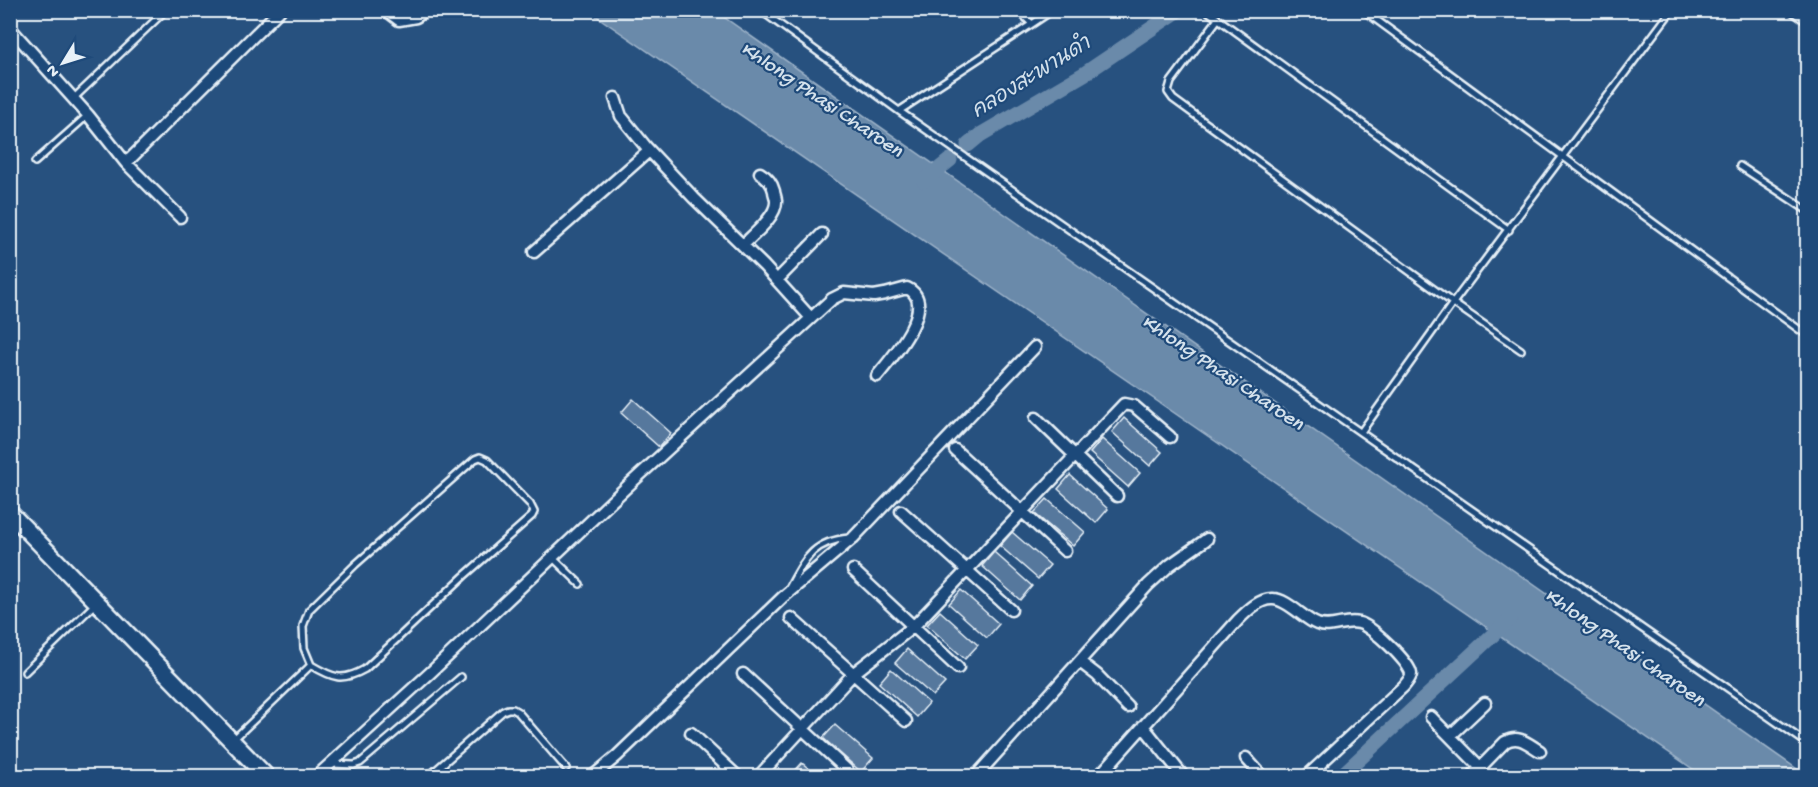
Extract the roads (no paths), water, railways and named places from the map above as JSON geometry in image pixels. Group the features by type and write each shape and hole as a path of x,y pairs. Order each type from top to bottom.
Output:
{"street":[{"path":"126,163 280,10"},
{"path":"386,10 399,20 416,17 426,10"},
{"path":"10,28 88,115 126,163 180,217"},
{"path":"615,98 621,116 650,151 777,280 811,318"},
{"path":"534,252 650,151"},
{"path":"743,245 775,210 776,201 772,186 760,173"},
{"path":"777,280 822,234"},
{"path":"317,777 632,482 832,299 844,293 874,296 907,288 917,296 919,303 912,325 894,356 877,376"},
{"path":"593,777 783,597 853,538 1035,347"},
{"path":"759,777 854,673 914,626 1124,404 1134,406 1170,436"},
{"path":"1036,418 1117,496"},
{"path":"954,450 1065,551"},
{"path":"901,511 1011,610"},
{"path":"10,513 266,777"},
{"path":"976,777 1148,585 1170,565 1207,539"},
{"path":"853,570 958,668"},
{"path":"1099,777 1238,620 1251,608 1273,598 1324,626 1353,621 1362,623 1390,646 1411,673 1410,677 1379,710 1307,777"},
{"path":"791,618 906,721"},
{"path":"1080,662 1097,675 1128,707"},
{"path":"743,674 847,770"},
{"path":"1450,736 1485,703"},
{"path":"1431,717 1480,768"},
{"path":"1143,726 1183,777"},
{"path":"691,733 737,777"},
{"path":"1472,777 1510,739 1522,740 1540,751"},
{"path":"1246,758 1262,777"}],"lane":[{"path":"73,99 166,10"},
{"path":"759,10 899,111 1808,744"},
{"path":"1018,10 1032,24"},
{"path":"899,111 1053,10"},
{"path":"1206,10 1509,230"},
{"path":"1363,10 1808,336"},
{"path":"1361,432 1453,303 1672,10"},
{"path":"1790,10 1808,23"},
{"path":"1218,19 1171,82 1168,92 1173,99 1521,350"},
{"path":"35,162 88,115"},
{"path":"1740,166 1808,211"},
{"path":"480,457 487,460 530,504 534,512 532,516 365,669 342,677 329,676 312,665 304,648 303,626 309,610 373,549 475,459 480,457"},
{"path":"553,558 580,584"},
{"path":"25,672 97,602"},
{"path":"232,740 312,665"},
{"path":"330,764 360,763 461,677"},
{"path":"429,777 485,726 508,709 518,712 566,768"}],"water":[{"name":"Khlong Phasi Charoen","path":"589,11 715,11 1807,776 1703,776"}],"waterway":[{"name":"คลองสะพานดำ","path":"968,145 980,135 1084,74 1179,10"},
{"name":"คลองสะพานดำ","path":"924,181 950,160"},
{"path":"1341,776 1510,619"}]}
